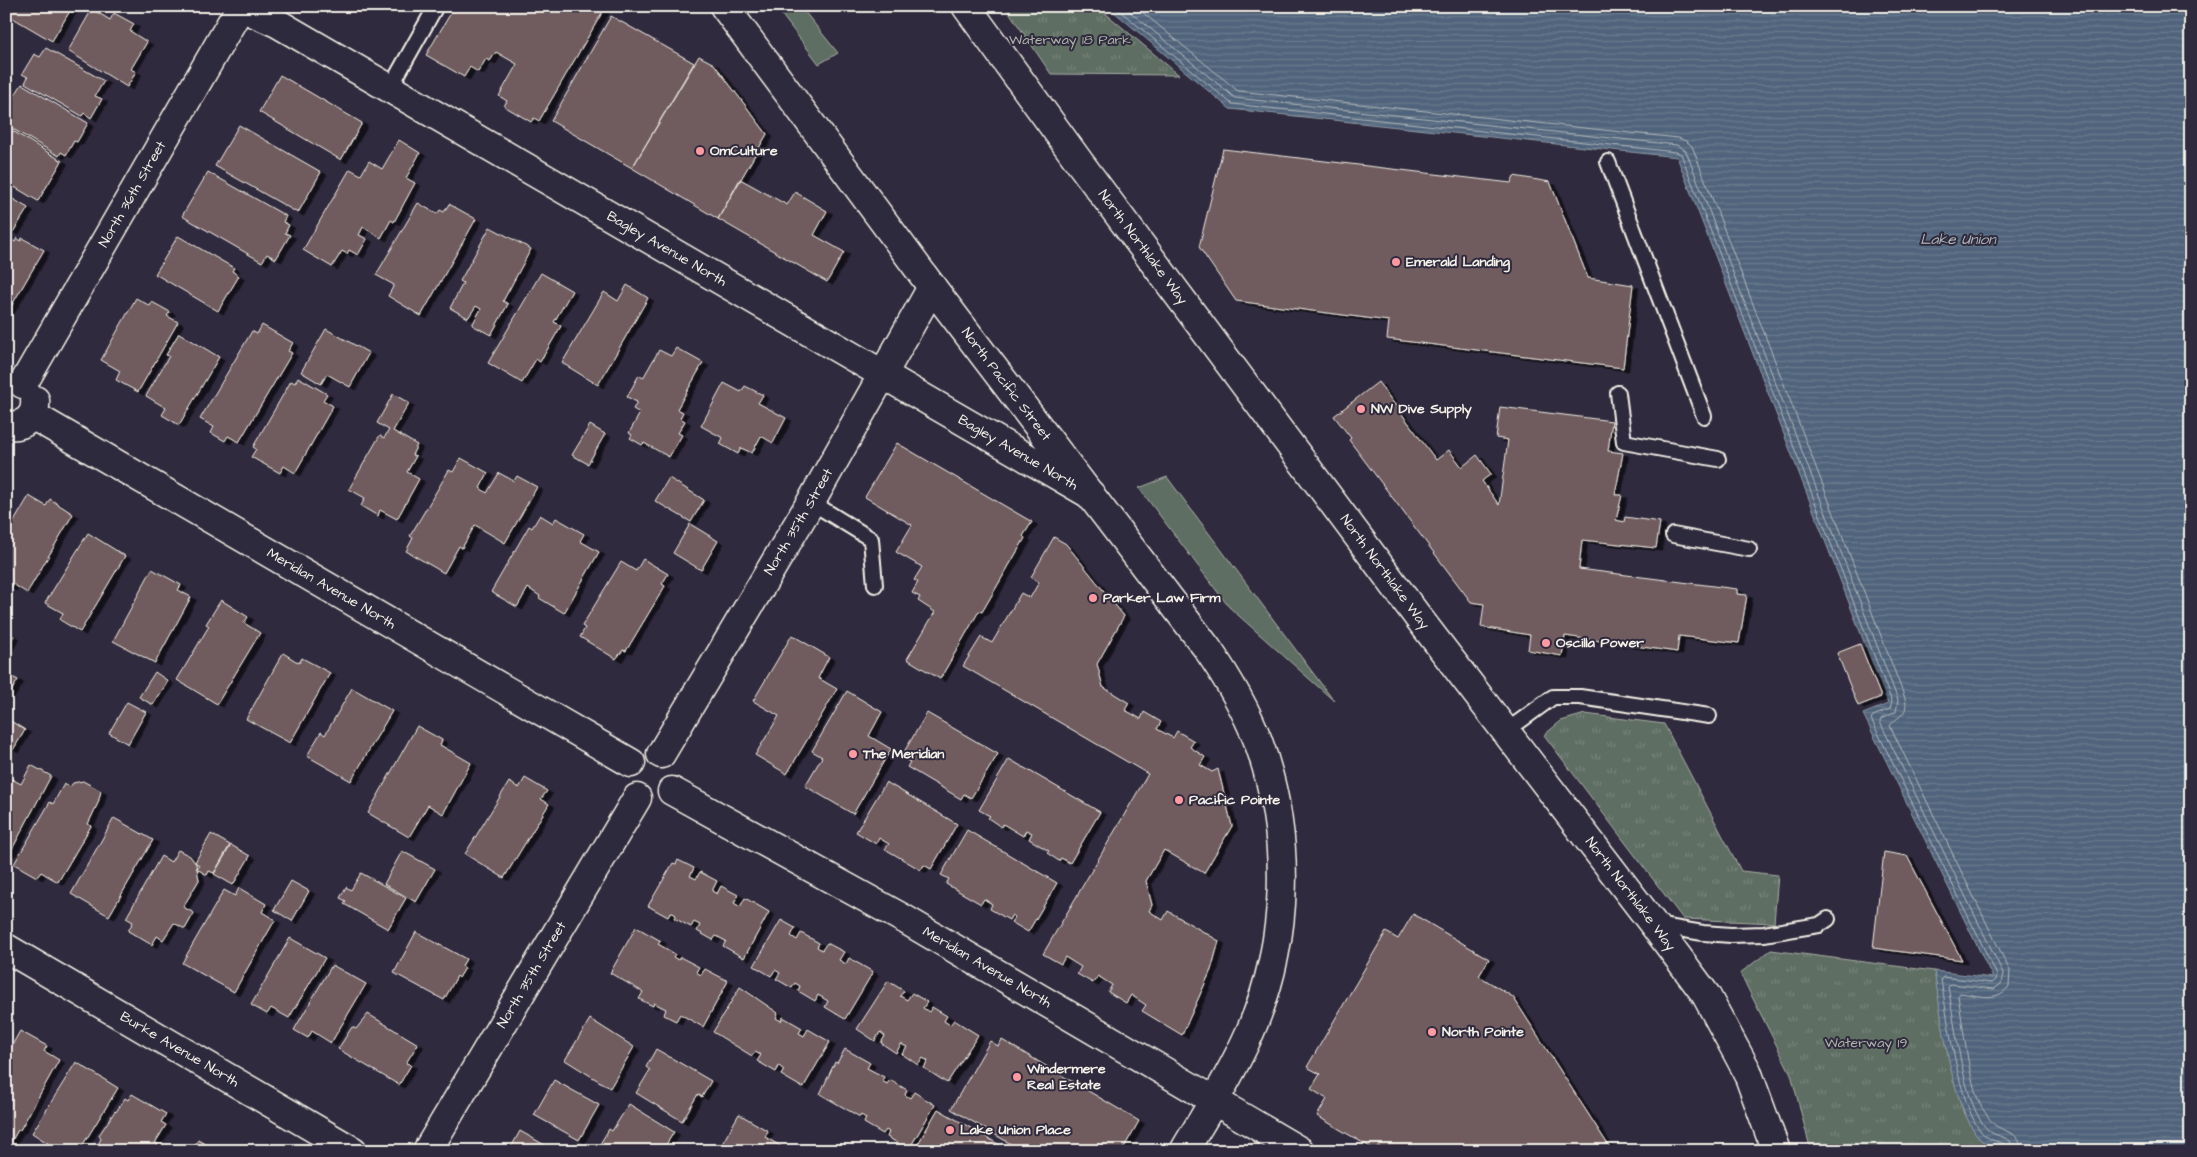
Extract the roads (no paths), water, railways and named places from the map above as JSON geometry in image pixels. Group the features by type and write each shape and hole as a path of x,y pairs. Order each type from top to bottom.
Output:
{"street":[{"name":"North Pacific Street","path":"724,6 932,287 1207,648 1227,677 1244,708 1258,740 1277,810 1281,847 1282,885 1280,922 1266,987 1251,1031 1184,1151"},
{"name":"North Northlake Way","path":"966,6 1080,163 1505,732 1706,995 1728,1032 1747,1070 1776,1151"},
{"name":"Bagley Avenue North","path":"240,7 277,23 1093,496"},
{"name":"North 36th Street","path":"15,383 240,7"},
{"name":"North 35th Street","path":"662,754 811,502 932,287"},
{"path":"6,425 20,425 26,422 32,415 36,404 35,396 31,389 15,383"},
{"name":"Meridian Avenue North","path":"32,415 631,763"},
{"path":"646,753 662,754 673,764 676,772 676,780 672,791 662,800 653,802 637,798 627,784 626,776 631,763 638,756 646,753"},
{"name":"Meridian Avenue North","path":"672,791 906,920 1213,1102 1300,1151"},
{"name":"North 35th Street","path":"427,1151 637,798"},
{"name":"Burke Avenue North","path":"6,948 352,1151"}],"lane":[{"path":"390,88 436,6"},
{"path":"1608,162 1704,416"},
{"path":"1618,393 1624,442 1718,459"},
{"path":"811,502 871,539 874,585"},
{"path":"1673,535 1749,549"},
{"path":"1505,732 1553,697 1580,697 1709,716"},
{"path":"1654,925 1703,933 1764,934 1819,925 1828,919"}],"water":[{"name":"Lake Union","path":"1107,6 2191,6 2191,1151 2010,1151 1984,1142 1970,1125 1962,1106 1949,1060 1934,971 1993,978 1863,714 1888,704 1677,157 1230,109"}],"place":[{"name":"OmCulture","path":"700,151"},
{"name":"Emerald Landing","path":"1396,262"},
{"name":"NW Dive Supply","path":"1361,409"},
{"name":"Parker Law Firm","path":"1093,598"},
{"name":"Oscilla Power","path":"1546,643"},
{"name":"The Meridian","path":"853,754"},
{"name":"Pacific Pointe","path":"1179,800"},
{"name":"North Pointe","path":"1432,1032"},
{"name":"Windermere Real Estate","path":"1017,1077"},
{"name":"Lake Union Place","path":"950,1130"}],"park label":[{"name":"Waterway 18 Park","path":"1070,40"},
{"name":"Waterway 19","path":"1866,1043"}]}
